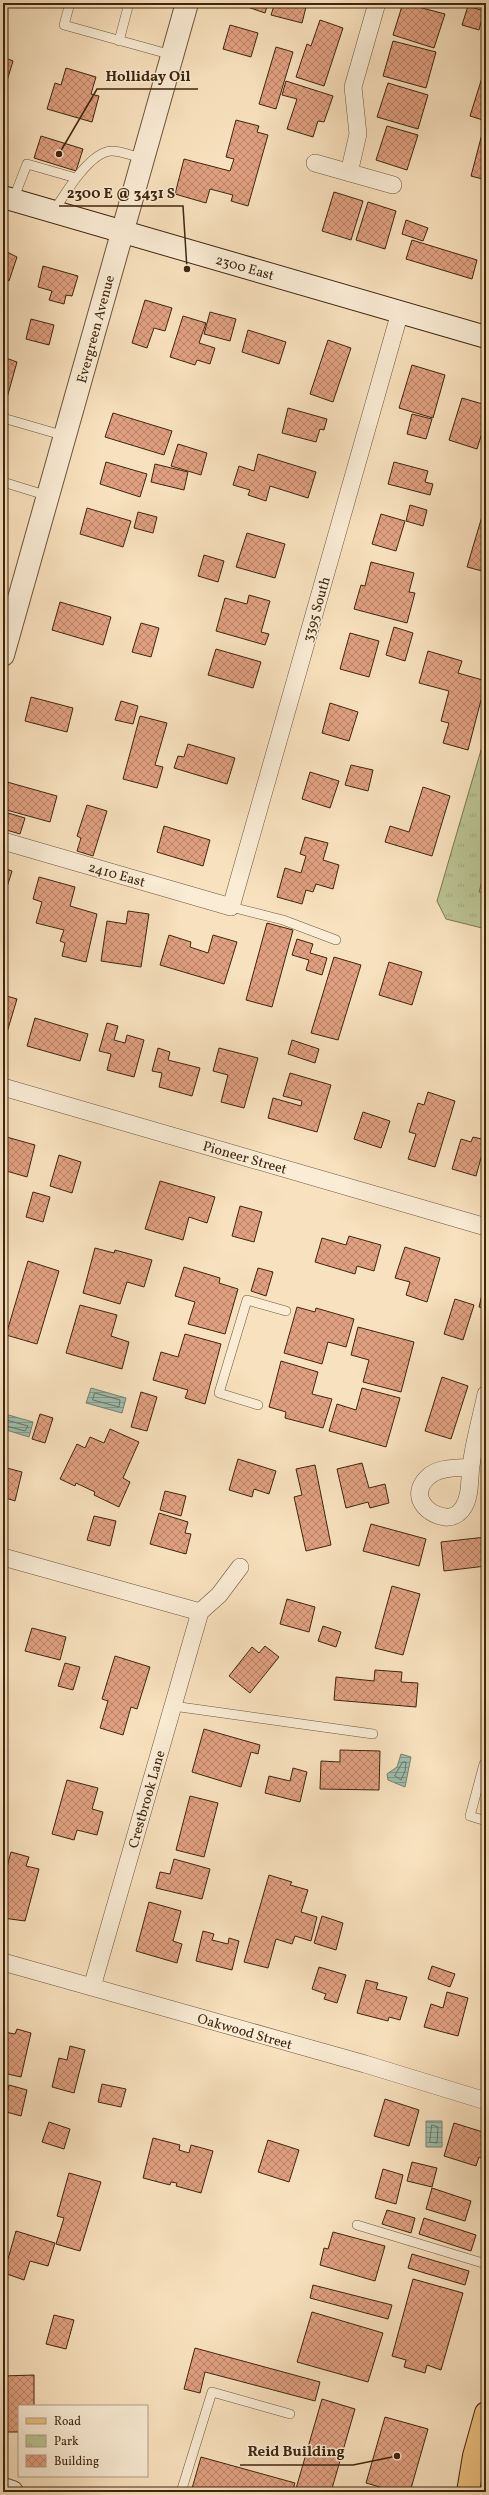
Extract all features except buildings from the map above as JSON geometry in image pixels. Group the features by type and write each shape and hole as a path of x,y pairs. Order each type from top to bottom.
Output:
{"main road":[{"path":"468,2492 474,2456 486,2413"},
{"path":"456,2492 474,2456"}],"street":[{"name":"Evergreen Avenue","path":"3,656 66,436 121,231 187,3"},
{"path":"349,173 358,134 353,87 377,3"},
{"path":"315,163 393,185"},
{"name":"2300 East","path":"8,199 486,337"},
{"name":"3395 South","path":"232,907 400,312"},
{"name":"2410 East","path":"3,841 232,907"},
{"name":"Pioneer Street","path":"3,1087 486,1227"},
{"path":"470,1467 486,1394"},
{"path":"3,1557 200,1612 219,1595 240,1566"},
{"name":"Crestbrook Lane","path":"92,1987 200,1612"},
{"name":"Oakwood Street","path":"3,1962 486,2101"},
{"path":"3,2489 12,2492"}],"lane":[{"path":"70,3 64,25 172,56"},
{"path":"119,41 129,3"},
{"path":"54,212 76,178 93,160 107,152 142,158"},
{"path":"8,199 27,164 76,178"},
{"path":"3,418 66,436"},
{"path":"3,482 48,496"},
{"path":"232,907 283,920 336,940"},
{"path":"258,1405 219,1393 247,1300 286,1311"},
{"path":"173,1706 373,1734"},
{"path":"486,1765 484,1764 470,1816 486,1821"},
{"path":"357,2225 486,2264"},
{"path":"181,2492 212,2392 290,2414"}],"green space":[{"path":"486,733 486,929 446,919 437,901"},
{"path":"486,866 486,894 479,892"}],"water":[{"path":"91,1388 126,1398 122,1413 86,1403"},
{"path":"5,1414 33,1422 29,1437 3,1429"},
{"path":"401,1754 411,1757 405,1787 388,1780 387,1774 397,1767"},
{"path":"426,2121 442,2121 442,2147 426,2147"}],"place":[{"name":"Holliday Oil","path":"59,154"},
{"name":"2300 E @ 3431 S","path":"187,269"},
{"name":"Reid Building","path":"397,2456"}]}
